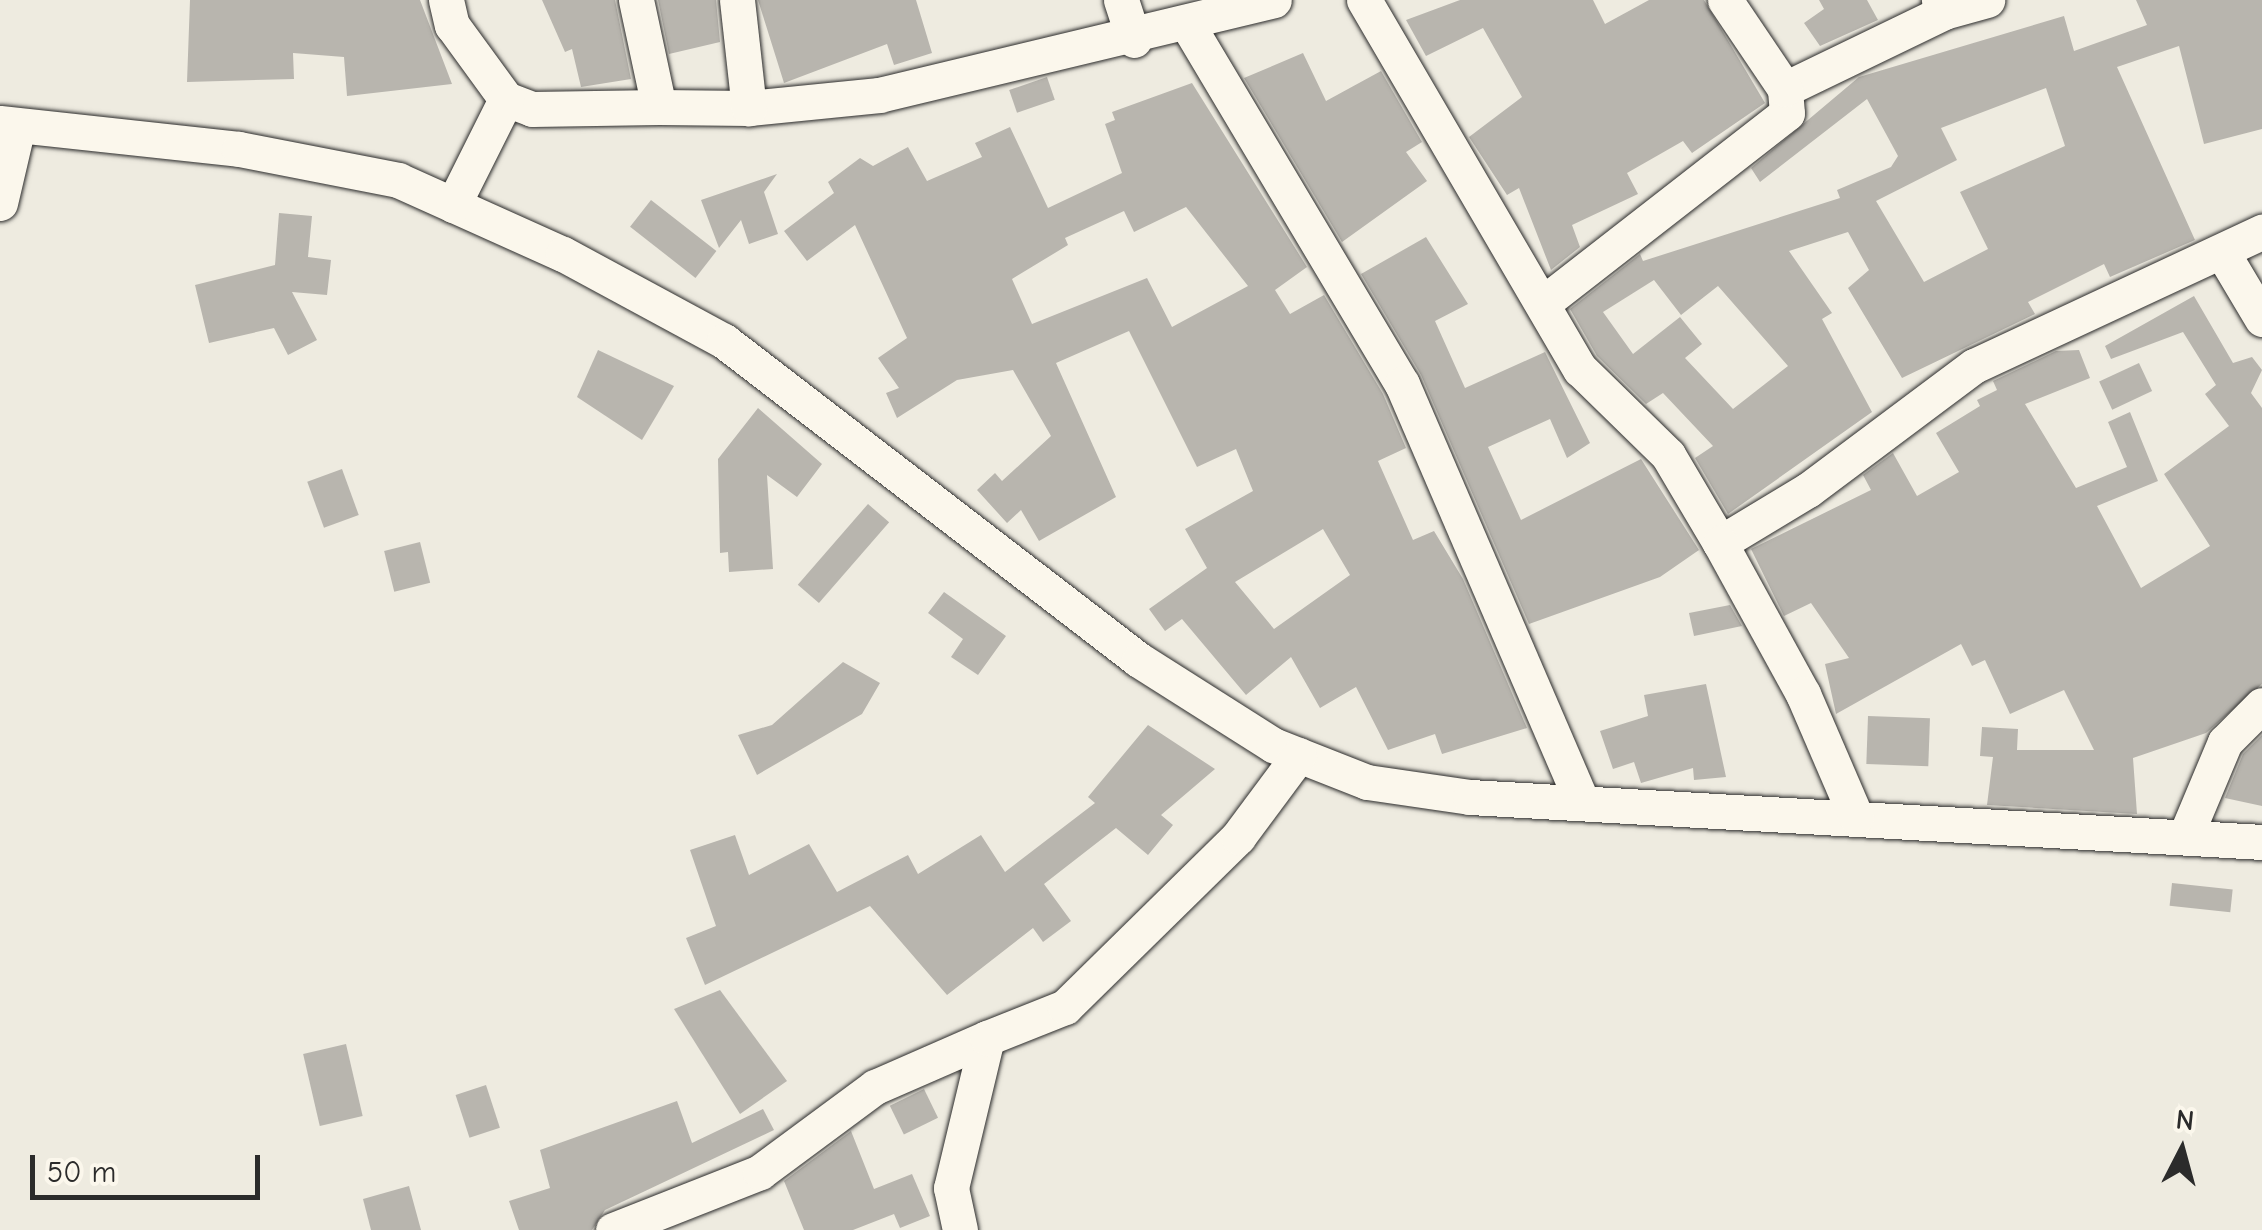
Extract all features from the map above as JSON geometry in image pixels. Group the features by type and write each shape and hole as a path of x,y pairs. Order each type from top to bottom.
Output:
{"street":[{"path":"446,0 452,25 506,100 532,109 749,108 879,95 1189,27 1274,0"},
{"path":"636,0 659,107"},
{"path":"737,0 749,108"},
{"path":"1121,0 1134,40"},
{"path":"1364,0 1547,300 1580,369 1668,455 1803,694 1856,817"},
{"path":"1547,300 1787,112 1784,89 1725,0"},
{"path":"1784,89 1942,6 1987,0"},
{"path":"1189,27 1402,384 1581,800"},
{"path":"453,205 506,100"},
{"path":"0,203 9,125 239,149 398,180 724,341 1140,660 1299,755 1384,784 2262,842"},
{"path":"1720,543 1808,490 1974,366 2262,232"},
{"path":"2222,252 2262,319"},
{"path":"2185,837 2225,742 2262,705"},
{"path":"613,1230 760,1172 875,1087 1065,1007 1238,837 1299,755"},
{"path":"960,1230 951,1188 987,1038"}],"building":[{"path":"190,0 420,0 452,84 347,96 344,57 293,53 294,79 187,82"},
{"path":"542,0 615,0 631,79 581,87 572,49 565,52"},
{"path":"658,0 716,0 720,42 669,54"},
{"path":"758,0 916,0 932,53 894,65 887,44 784,83"},
{"path":"1460,0 1593,0 1605,24 1649,0 1704,0 1765,103 1692,153 1683,141 1627,173 1638,194 1572,225 1580,247 1551,270 1519,188 1507,195 1469,137 1522,97 1483,28 1426,56 1406,20"},
{"path":"1819,0 1867,0 1878,20 1820,46 1804,23 1824,9"},
{"path":"2136,0 2262,0 2262,129 2204,144 2179,46 2117,67 2195,240 2110,277 2104,264 2028,302 2035,314 1902,378 1848,288 1869,270 1848,232 1789,251 1832,313 1822,319 1872,412 1728,514 1695,458 1713,446 1663,393 1646,404 1597,356 1570,309 1640,254 1643,261 1840,198 1837,190 1891,167 1898,156 1867,99 1760,182 1751,168 1859,77 2064,16 2074,51 2147,25","holes":["2046,88 2065,146 1960,192 1988,249 1924,282 1876,201 1957,160 1941,128","1654,280 1681,315 1718,286 1788,366 1733,409 1685,358 1702,344 1680,317 1633,354 1603,312"]},
{"path":"1303,53 1326,101 1381,71 1422,142 1406,152 1427,181 1342,242 1244,78"},
{"path":"1047,77 1055,100 1017,113 1009,90"},
{"path":"1192,83 1307,267 1275,290 1290,314 1324,295 1383,394 1406,448 1378,461 1413,540 1434,531 1463,579 1527,728 1442,754 1435,734 1388,750 1356,687 1320,708 1291,657 1246,695 1182,619 1165,631 1149,609 1207,568 1185,529 1253,491 1236,449 1197,467 1129,331 1056,363 1116,497 1039,541 1021,510 1007,523 977,490 995,473 1002,481 1051,436 1013,370 957,380 897,418 886,393 899,388 878,358 907,338 855,225 807,261 784,231 834,193 828,182 860,158 873,166 908,147 927,181 982,157 975,143 1010,127 1048,208 1122,173 1105,124 1115,120 1112,112","holes":["1186,207 1248,286 1172,327 1147,278 1032,324 1012,279 1068,245 1065,238 1124,211 1134,232","1323,529 1350,575 1274,629 1235,582"]},
{"path":"777,174 764,192 778,234 749,244 741,220 719,248 701,200"},
{"path":"651,200 716,251 695,278 630,227"},
{"path":"279,213 312,216 308,257 331,260 327,295 292,292 317,340 288,355 274,328 209,343 195,285 275,265"},
{"path":"1426,237 1468,304 1435,321 1465,388 1545,352 1590,443 1567,458 1550,419 1488,447 1521,520 1641,459 1699,550 1660,577 1529,624 1421,375 1361,274"},
{"path":"2194,296 2233,363 2252,357 2262,370 2251,393 2262,408 2262,684 2206,733 2133,758 2137,814 1987,805 1993,757 1980,756 1982,727 2018,729 2017,750 2094,750 2064,690 2010,714 1985,660 1972,666 1961,644 1836,714 1825,664 1849,658 1811,603 1784,616 1751,549 1871,490 1863,475 1893,453 1917,496 1959,472 1936,433 1980,406 1977,400 1997,390 1993,381 2056,351 2079,350 2090,378 2025,404 2076,488 2127,467 2108,422 2130,412 2158,481 2097,506 2141,588 2210,546 2164,474 2229,426 2205,394 2216,385 2183,332 2111,359 2105,346"},
{"path":"598,350 674,386 642,440 577,397"},
{"path":"2139,363 2152,391 2112,410 2099,382"},
{"path":"758,408 822,464 797,497 767,475 773,569 729,572 728,552 720,553 718,459"},
{"path":"342,469 359,515 324,528 307,482"},
{"path":"868,504 889,522 819,603 798,585"},
{"path":"420,542 430,583 394,592 384,551"},
{"path":"944,592 1006,636 978,675 951,657 963,639 928,613"},
{"path":"1730,605 1742,626 1694,636 1689,613"},
{"path":"843,662 880,683 862,714 757,775 738,735 772,725"},
{"path":"1706,684 1726,777 1694,780 1693,768 1641,783 1634,762 1613,769 1600,731 1648,716 1644,695"},
{"path":"1868,716 1930,718 1928,766 1866,764"},
{"path":"1148,725 1215,769 1161,815 1173,825 1148,855 1116,828 1044,884 1071,921 1043,942 1033,928 947,995 870,906 705,985 686,938 716,926 690,850 735,835 749,875 809,844 837,892 908,855 918,874 981,835 1005,872 1095,803 1088,797"},
{"path":"2262,735 2262,806 2225,798 2243,754"},
{"path":"2172,883 2233,889 2230,912 2170,906"},
{"path":"720,990 787,1081 740,1114 674,1009"},
{"path":"346,1044 363,1116 320,1126 303,1054"},
{"path":"486,1085 500,1128 469,1138 456,1095"},
{"path":"924,1089 938,1118 904,1134 890,1106"},
{"path":"677,1101 692,1143 763,1109 774,1130 605,1210 592,1230 519,1230 509,1201 550,1188 540,1150"},
{"path":"851,1131 874,1189 912,1174 930,1216 900,1228 894,1214 853,1230 804,1230 784,1181"},
{"path":"409,1186 421,1230 371,1230 363,1199"}]}
